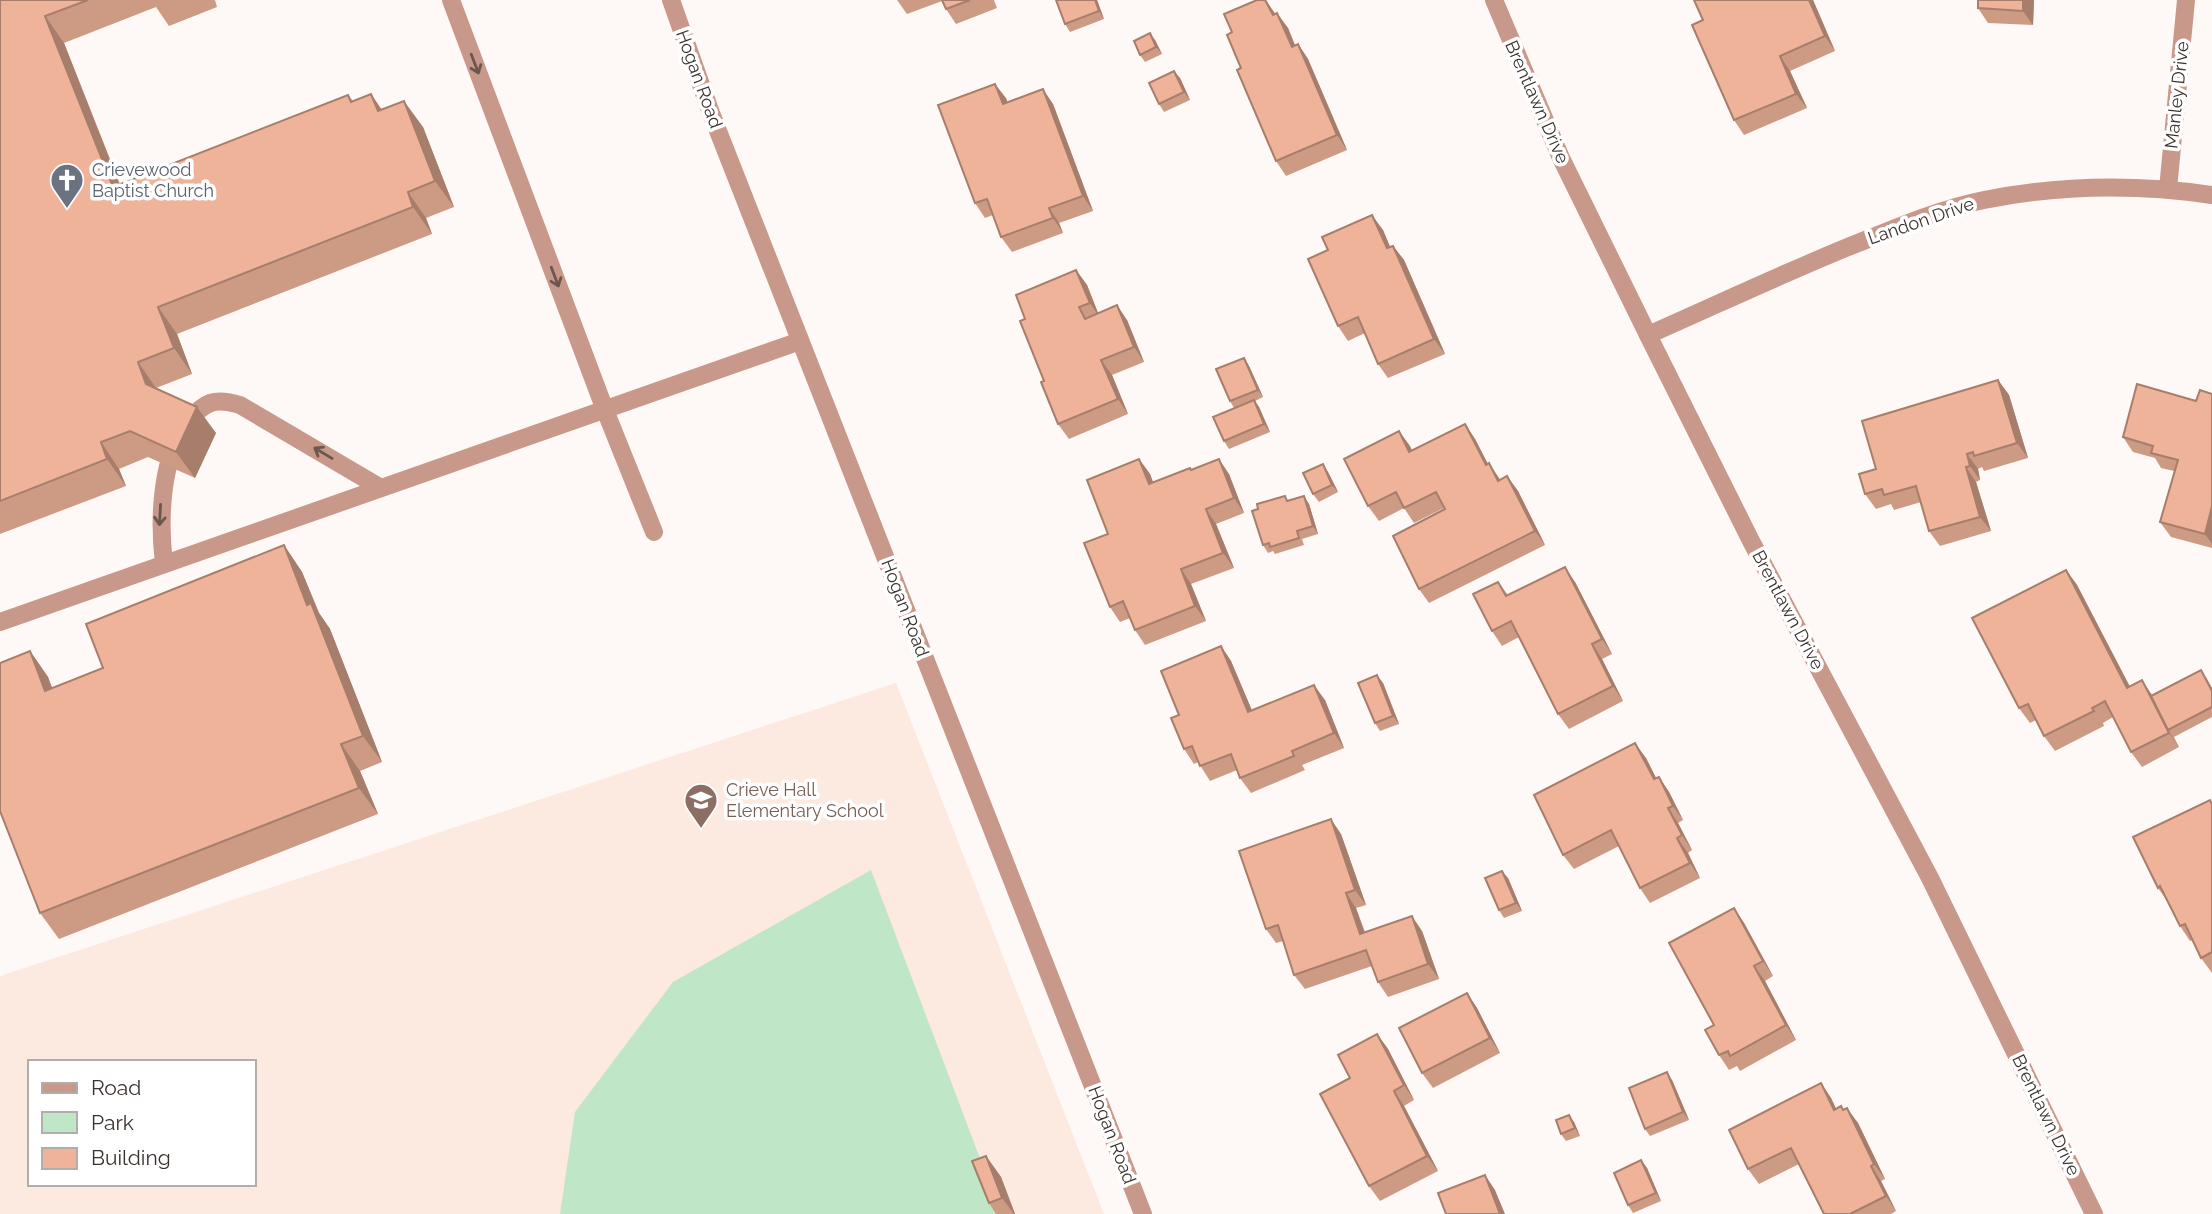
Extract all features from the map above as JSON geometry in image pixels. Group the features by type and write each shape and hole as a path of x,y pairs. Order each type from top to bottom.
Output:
{"street":[{"path":"451,0 605,410 654,532"},
{"name":"Hogan Road","path":"671,0 711,113 1143,1214"},
{"name":"Brentlawn Drive","path":"1494,0 1561,158 1648,335 1751,541 1930,878 2094,1214"},
{"name":"Manley Drive","path":"2168,189 2186,0"},
{"name":"Landon Drive","path":"1648,335 1838,251 1973,203 2027,193 2079,188 2168,189 2212,195"},
{"path":"0,622 800,341"},
{"path":"188,421 200,407 209,402 229,401 249,409 381,488"},
{"path":"164,564 160,512 168,466"}],"shaded area":[{"name":"Crieve Hall Elementary School","path":"896,683 1104,1214 0,1214 0,976"}],"green space":[{"path":"871,870 1001,1214 560,1214 575,1112 673,982"}],"building":[{"path":"0,0 88,0 45,16 113,187 348,95 351,102 371,94 378,111 404,101 435,181 408,192 413,207 158,307 174,348 138,362 146,384 197,407 176,452 130,431 101,442 107,459 0,501"},
{"path":"942,0 970,0 946,9"},
{"path":"1056,0 1095,0 1099,11 1065,24"},
{"path":"1257,0 1265,0 1273,15 1277,13 1292,47 1298,44 1337,135 1276,161 1237,70 1241,68 1227,35 1232,32 1224,14"},
{"path":"1694,0 1809,0 1825,36 1780,56 1796,94 1734,120 1692,25 1703,20"},
{"path":"1978,0 2023,0 2023,11 1978,8"},
{"path":"1150,33 1156,47 1140,55 1134,41"},
{"path":"1174,71 1184,92 1159,104 1149,83"},
{"path":"995,84 1003,104 1043,89 1083,196 1049,208 1053,218 1001,237 987,199 975,203 938,105"},
{"path":"1372,215 1387,248 1393,246 1434,339 1378,364 1358,317 1338,326 1308,259 1328,250 1322,237"},
{"path":"1076,270 1090,303 1079,307 1085,319 1117,305 1134,347 1101,360 1118,399 1058,424 1020,321 1025,319 1016,295"},
{"path":"1244,358 1258,390 1230,401 1216,369"},
{"path":"1998,380 2017,443 1974,456 1973,452 1967,454 1970,466 1966,467 1980,517 1929,531 1916,486 1884,495 1882,489 1865,494 1859,474 1876,469 1862,421"},
{"path":"2137,384 2196,401 2200,390 2212,394 2212,506 2205,534 2160,522 2178,460 2151,453 2153,446 2123,437"},
{"path":"1254,400 1264,424 1224,441 1213,417"},
{"path":"1465,424 1486,465 1489,463 1498,481 1507,476 1535,531 1419,589 1393,536 1445,509 1436,492 1404,508 1396,492 1368,506 1344,459 1399,431 1409,452"},
{"path":"1139,459 1149,484 1219,459 1234,498 1206,509 1223,553 1181,569 1195,606 1135,630 1123,601 1110,607 1084,543 1108,534 1087,480"},
{"path":"1323,464 1332,485 1313,494 1303,473"},
{"path":"1285,496 1287,501 1304,496 1313,526 1297,531 1299,538 1270,547 1269,543 1263,545 1252,511 1258,509 1257,504"},
{"path":"284,545 307,605 311,603 363,736 341,744 359,788 40,913 0,811 0,663 30,651 45,691 103,668 86,624"},
{"path":"1565,567 1602,639 1592,644 1613,686 1558,714 1511,621 1492,631 1473,594 1498,582 1506,596"},
{"path":"2066,570 2127,688 2142,680 2169,733 2131,752 2105,701 2092,708 2094,711 2044,736 2028,704 2019,708 1972,618"},
{"path":"1221,646 1248,712 1314,685 1334,733 1292,751 1294,756 1240,778 1231,754 1200,766 1192,746 1184,749 1171,718 1179,715 1161,671"},
{"path":"2201,670 2212,691 2212,707 2168,730 2151,696"},
{"path":"1377,675 1393,716 1375,723 1358,683"},
{"path":"1635,743 1654,779 1659,777 1673,806 1668,808 1682,835 1677,838 1690,863 1640,888 1611,830 1563,855 1534,795"},
{"path":"2210,800 2212,952 2201,958 2185,924 2180,926 2160,886 2158,888 2133,837"},
{"path":"1331,819 1355,890 1346,893 1360,934 1412,916 1428,964 1378,982 1366,950 1294,975 1278,925 1266,929 1239,851"},
{"path":"1502,871 1516,903 1499,910 1485,878"},
{"path":"1734,908 1763,961 1754,966 1786,1025 1730,1056 1728,1051 1719,1055 1705,1030 1714,1025 1669,943"},
{"path":"1467,993 1490,1038 1422,1073 1399,1028"},
{"path":"1377,1034 1404,1085 1394,1091 1427,1156 1369,1186 1320,1094 1350,1078 1338,1055"},
{"path":"1667,1072 1683,1112 1645,1129 1629,1088"},
{"path":"1821,1083 1834,1110 1841,1106 1843,1110 1847,1108 1886,1196 1850,1214 1824,1214 1791,1148 1748,1169 1729,1130"},
{"path":"1569,1115 1575,1128 1561,1134 1556,1120"},
{"path":"986,1156 1002,1198 989,1203 972,1161"},
{"path":"1641,1160 1656,1193 1628,1205 1614,1173"},
{"path":"1485,1175 1500,1214 1446,1214 1438,1193"}],"place":[{"name":"Crievewood Baptist Church","path":"67,210"},
{"name":"Crieve Hall Elementary School","path":"701,830"}]}
